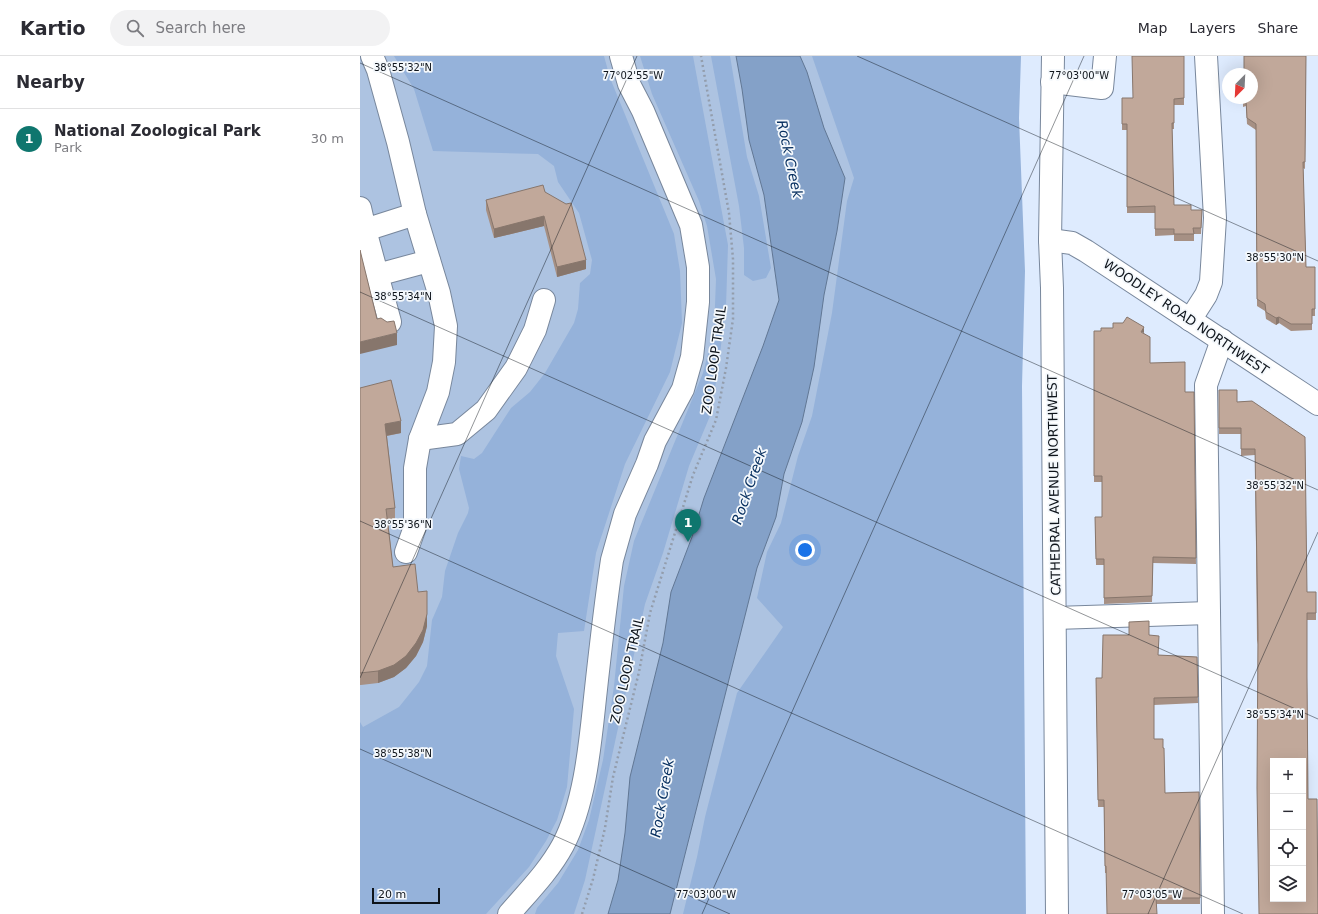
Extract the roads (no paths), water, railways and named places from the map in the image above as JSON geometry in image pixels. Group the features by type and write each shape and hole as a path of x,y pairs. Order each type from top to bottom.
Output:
{"street":[{"path":"372,56 378,70 398,142 415,214 439,293 446,326 444,362 438,392 420,440 415,468 415,528 406,552"},
{"path":"509,914 551,864 563,844 572,822 588,760 612,560 617,539 630,502 647,464 655,441 683,389 692,357 698,302 698,267 691,225 643,111 629,84 621,56"},
{"name":"CATHEDRAL AVENUE NORTHWEST","path":"1052,56 1050,240 1052,288 1058,914"},
{"path":"1052,82 1102,88 1105,56"},
{"path":"1190,320 1206,295 1211,282 1215,218 1206,56"},
{"path":"360,208 390,322"},
{"path":"365,230 415,214"},
{"name":"WOODLEY ROAD NORTHWEST","path":"1050,240 1065,241 1081,247 1318,404"},
{"path":"377,275 429,261"},
{"path":"420,440 457,434 486,410 516,368 535,330 544,300"},
{"path":"1212,914 1206,385 1222,340"},
{"path":"1055,618 1208,613"}],"water":[{"name":"Rock Creek","path":"736,56 800,56 807,72 824,128 845,178 837,231 824,295 814,367 802,422 784,474 776,517 757,568 670,914 608,914 618,880 625,833 630,777 663,643 671,592 692,537 704,498 763,346 779,300 764,195 749,140"}],"place":[{"name":"National Zoological Park","path":"688,542"}]}
